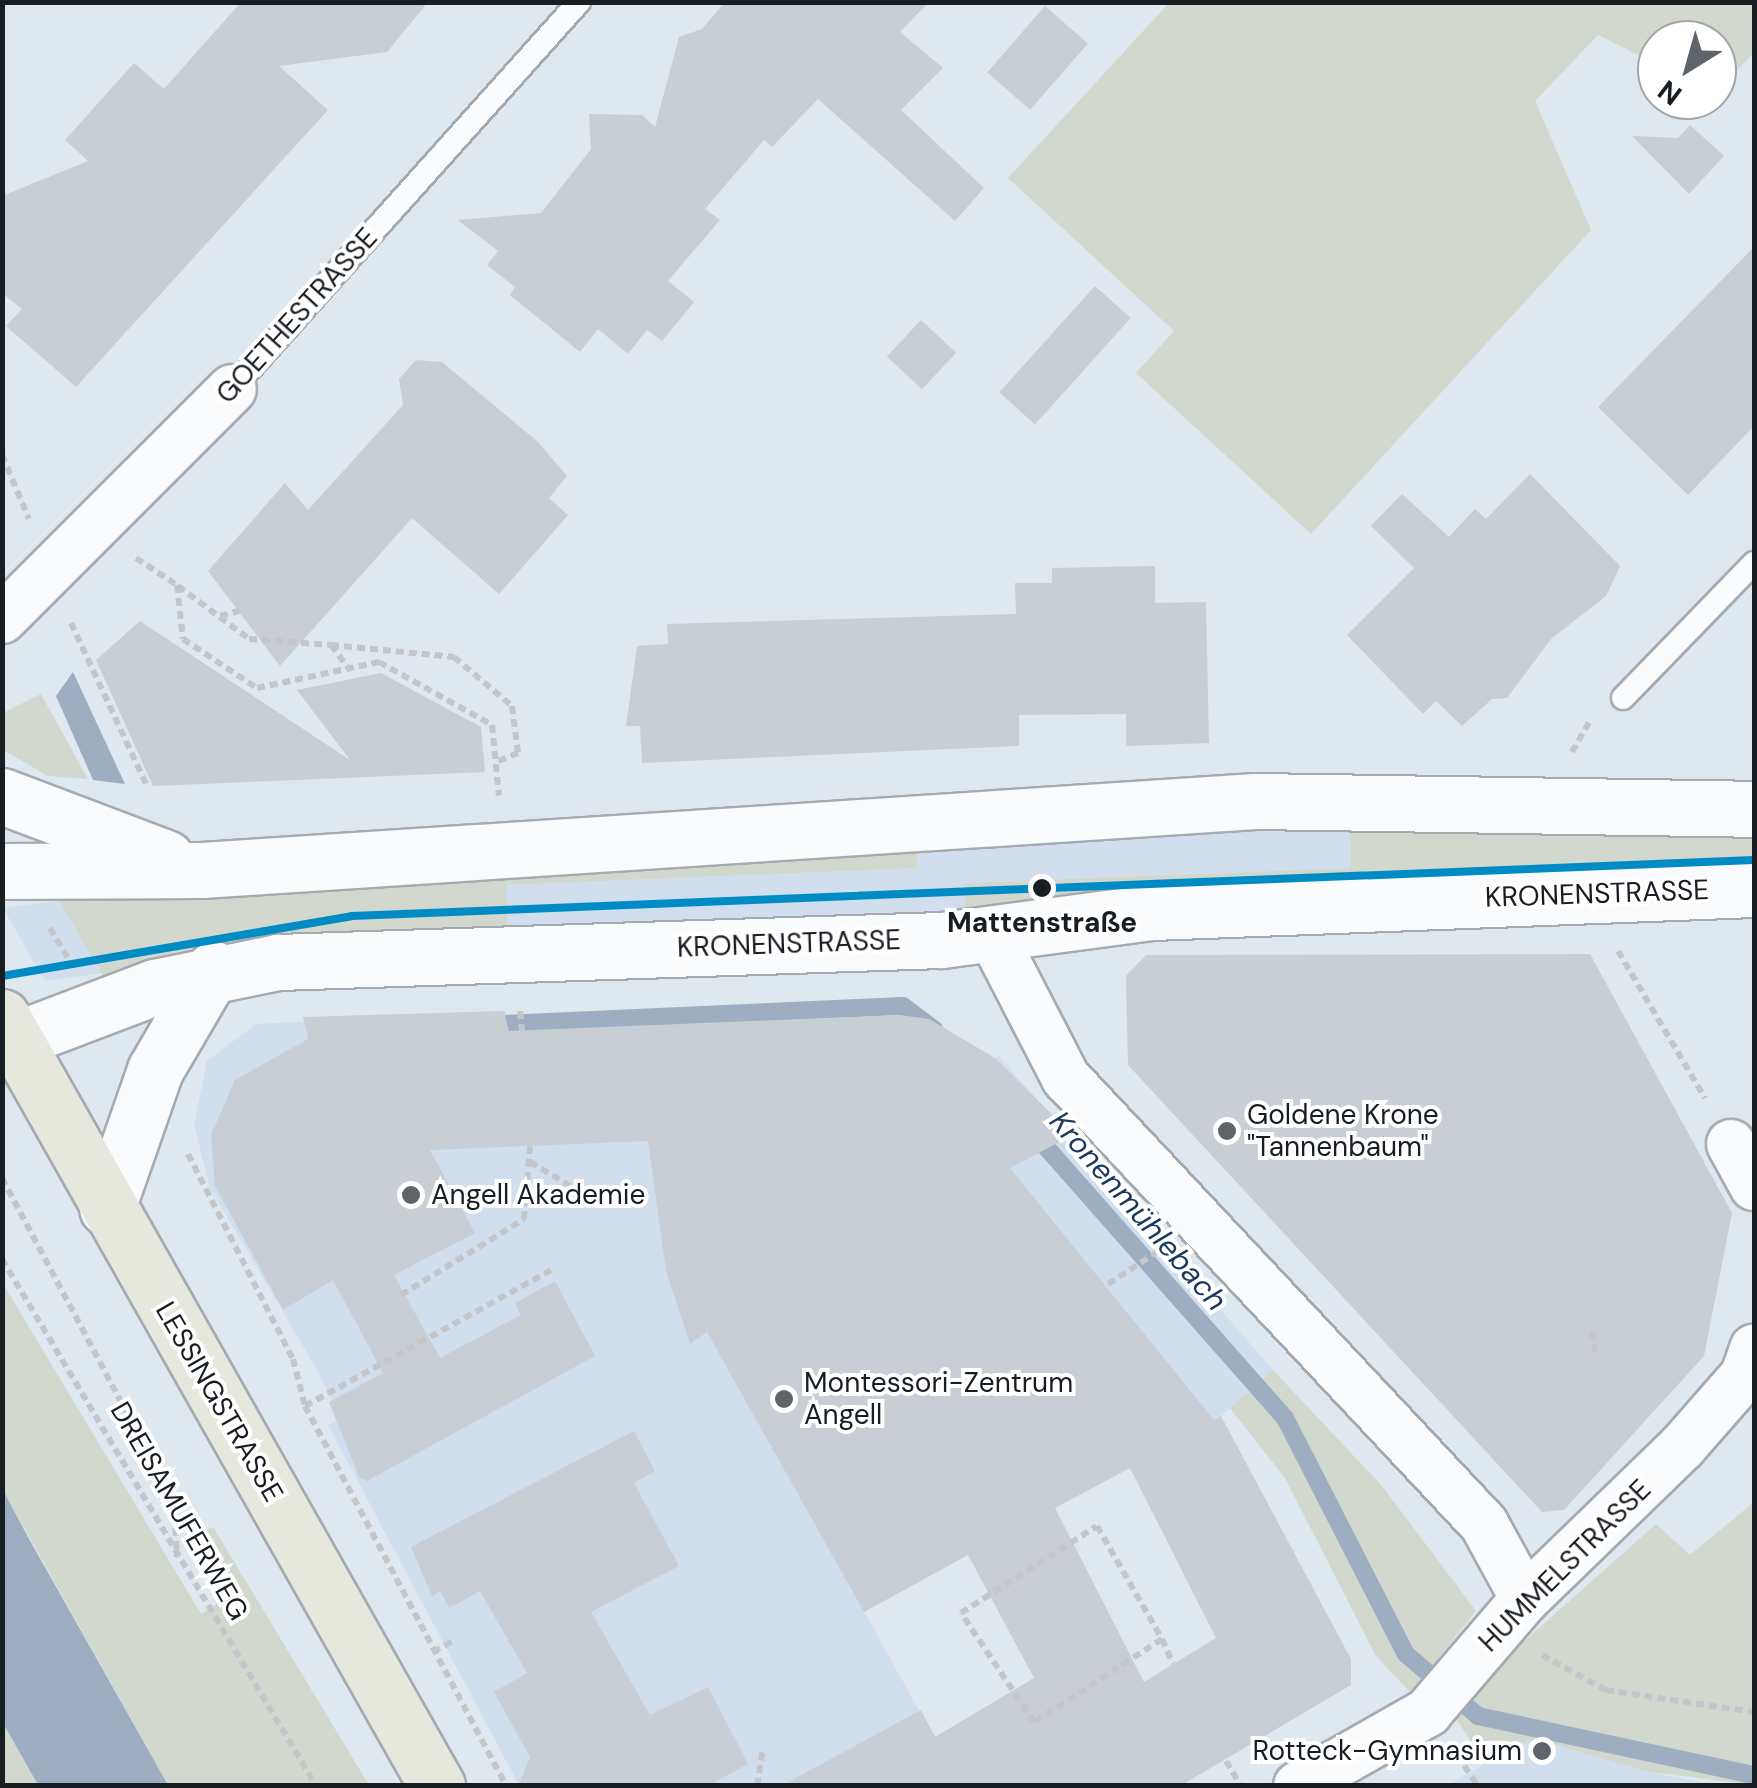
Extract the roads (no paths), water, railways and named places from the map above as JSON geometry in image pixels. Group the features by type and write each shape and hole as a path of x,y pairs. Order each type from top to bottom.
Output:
{"main road":[{"path":"2,796 202,870"},
{"path":"2,872 202,870 505,852 936,815 1255,801 1754,809"},
{"name":"KRONENSTRASSE","path":"7,1035 214,970 992,933 1094,916 1754,889"},
{"path":"107,1208 155,1070 214,970"},
{"name":"LESSINGSTRASSE","path":"7,1035 437,1786"}],"street":[{"name":"GOETHESTRASSE","path":"27,593 232,389"},
{"path":"992,933 1066,1078 1484,1524 1520,1605"},
{"path":"1731,1144 1754,1186"},
{"name":"HUMMELSTRASSE","path":"1298,1786 1449,1688 1520,1605 1682,1447 1745,1375 1754,1349"}],"lane":[{"name":"GOETHESTRASSE","path":"232,389 579,2"},
{"path":"1623,698 1754,563"}],"waterway":[{"name":"Kronenmühlebach","path":"483,1025 903,1006 934,1029"},
{"name":"Kronenmühlebach","path":"1031,1130 1285,1418 1406,1654 1478,1716 1754,1775"}],"place":[{"name":"Mattenstraße","path":"1042,888"},
{"name":"Goldene Krone \"Tannenbaum\"","path":"1227,1131"},
{"name":"Angell Akademie","path":"411,1195"},
{"name":"Montessori-Zentrum Angell","path":"784,1399"},
{"name":"Rotteck-Gymnasium","path":"1542,1751"}]}
